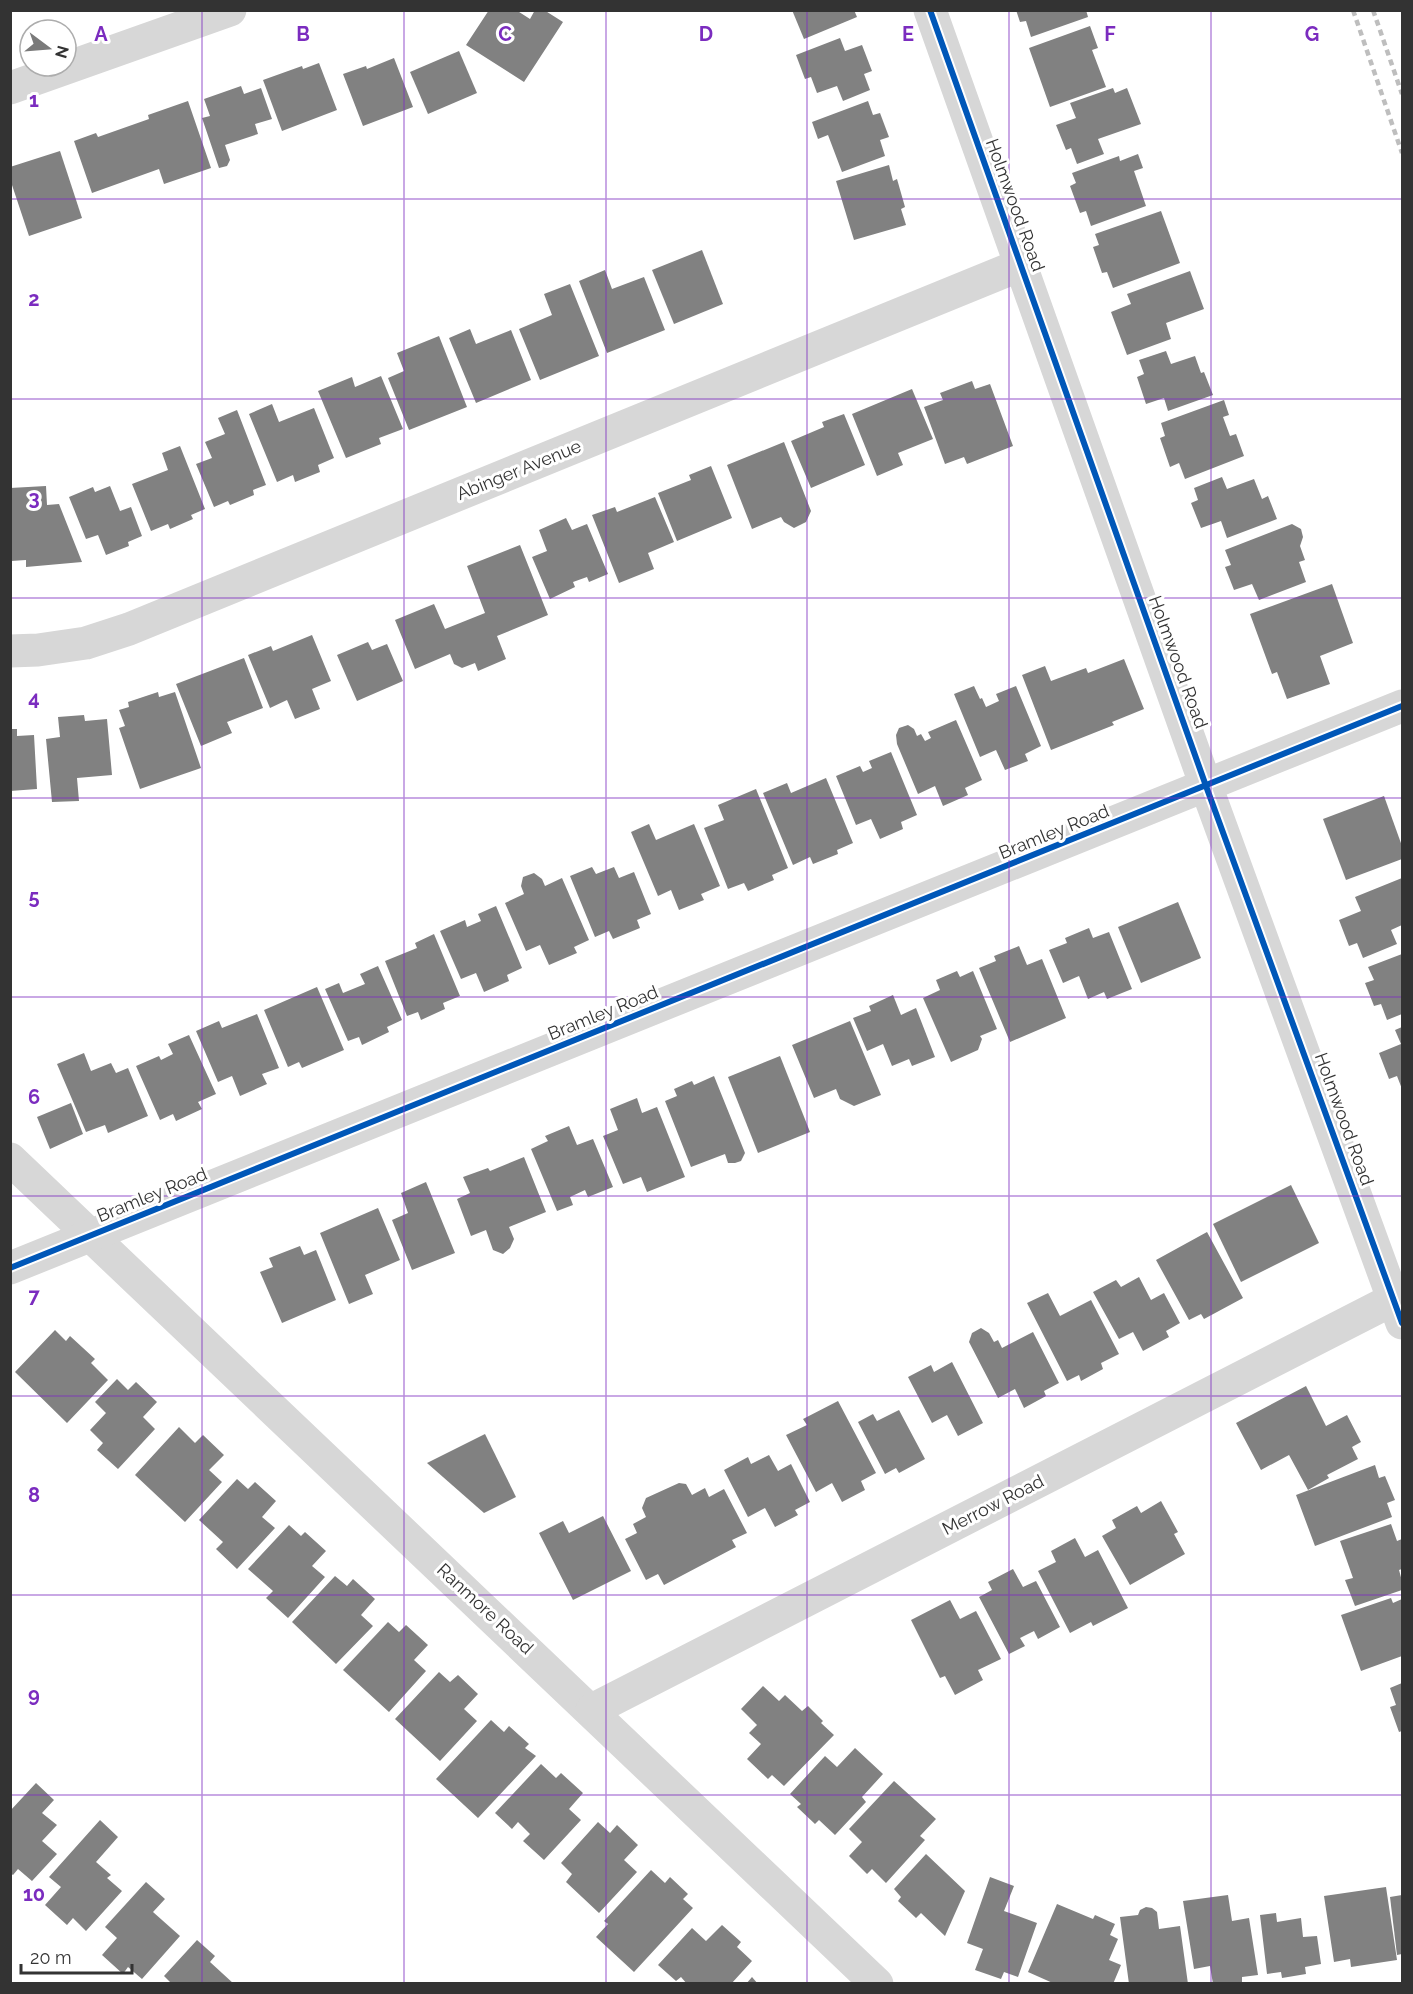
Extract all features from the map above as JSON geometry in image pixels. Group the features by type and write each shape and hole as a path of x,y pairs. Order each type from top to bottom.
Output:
{"street":[{"path":"10,88 230,10"},
{"name":"Holmwood Road","path":"930,10 1206,786 1398,1311"},
{"name":"Abinger Avenue","path":"10,651 38,650 86,643 129,629 1020,265"},
{"name":"Bramley Road","path":"10,1268 1402,706"},
{"name":"Ranmore Road","path":"10,1159 877,1983"},
{"name":"Merrow Road","path":"592,1710 1398,1311"}],"building":[{"path":"489,10 516,10 530,19 535,10 544,10 563,22 524,82 466,45"},
{"path":"792,10 854,10 857,17 804,39"},
{"path":"1016,10 1086,10 1088,17 1031,37 1026,21 1020,22"},
{"path":"1090,26 1098,48 1092,50 1106,87 1050,107 1029,48"},
{"path":"840,38 845,51 862,45 872,71 864,74 870,90 843,101 837,86 817,93 811,77 805,79 796,55"},
{"path":"459,51 477,93 428,114 410,72"},
{"path":"394,58 413,107 363,126 343,74 366,66 367,69"},
{"path":"319,63 337,110 282,131 263,80 302,66 303,69"},
{"path":"241,86 244,94 261,88 272,119 255,124 258,134 225,145 230,160 227,166 219,168 202,118 210,116 204,99"},
{"path":"1113,88 1115,93 1127,88 1141,124 1098,139 1104,154 1077,164 1071,148 1066,150 1056,125 1076,118 1070,103"},
{"path":"188,101 211,168 164,184 159,169 92,193 74,141 96,133 98,137 149,119 148,115"},
{"path":"868,101 873,115 880,113 889,137 880,140 885,156 842,172 828,135 818,139 812,122"},
{"path":"60,151 82,218 29,236 10,179 10,167"},
{"path":"1138,154 1143,168 1134,171 1146,206 1091,226 1086,211 1080,213 1070,186 1076,183 1072,173 1119,156 1120,161"},
{"path":"889,165 893,181 897,179 905,207 901,209 906,225 854,240 836,181"},
{"path":"1161,211 1180,263 1113,288 1107,272 1102,273 1093,247 1099,245 1095,234"},
{"path":"702,250 723,304 674,324 652,270"},
{"path":"605,270 612,289 644,277 665,330 607,353 579,281"},
{"path":"1190,271 1204,309 1166,323 1171,339 1127,355 1111,312 1131,304 1127,294"},
{"path":"570,284 599,356 540,380 519,329 552,315 544,294"},
{"path":"470,329 476,344 511,330 531,380 476,403 449,338"},
{"path":"439,336 467,407 409,430 388,378 404,371 397,353"},
{"path":"1166,351 1171,364 1195,356 1213,395 1168,411 1164,398 1146,404 1137,377 1144,374 1139,360"},
{"path":"381,376 403,429 379,438 381,444 346,458 318,391 352,377 355,387"},
{"path":"972,381 975,389 990,384 1013,446 967,464 964,457 945,464 924,407 943,400 940,393"},
{"path":"912,389 933,439 898,453 903,465 877,476 852,414"},
{"path":"1224,400 1229,415 1223,417 1230,436 1236,434 1244,456 1185,479 1179,463 1170,467 1160,438 1165,436 1161,423"},
{"path":"272,404 279,422 314,408 334,458 318,465 320,472 295,482 293,475 277,482 249,414"},
{"path":"237,410 266,485 253,490 254,495 230,505 228,501 214,507 196,464 212,458 205,442 225,434 218,418"},
{"path":"844,414 865,465 811,488 791,441 824,427 822,422"},
{"path":"784,442 811,511 806,522 794,528 784,522 781,517 752,529 727,465"},
{"path":"180,446 205,509 191,515 193,519 170,529 168,524 151,531 132,484 168,470 162,453"},
{"path":"711,466 732,518 677,541 658,493 691,480 689,475"},
{"path":"1222,477 1227,489 1254,479 1262,499 1268,496 1277,519 1227,538 1221,521 1201,528 1191,503 1198,500 1194,488"},
{"path":"46,486 47,505 59,504 82,562 26,567 26,560 11,561 10,488"},
{"path":"110,486 120,511 131,507 142,536 128,542 129,546 106,555 98,535 86,539 69,497 93,487 95,492"},
{"path":"655,497 674,542 648,553 654,569 619,583 592,515 615,507 617,512"},
{"path":"566,518 572,530 587,524 608,574 589,582 587,577 573,582 575,587 550,599 532,557 547,551 539,530"},
{"path":"1292,524 1301,529 1303,537 1300,546 1305,560 1299,562 1306,582 1259,600 1252,584 1234,590 1225,567 1231,565 1225,550"},
{"path":"520,545 548,615 497,636 506,659 478,671 475,663 462,668 454,664 450,654 415,669 395,620 434,604 445,629 485,613 467,566"},
{"path":"1332,584 1353,643 1320,656 1330,684 1287,699 1277,672 1272,674 1250,614"},
{"path":"312,635 331,681 312,689 320,709 295,719 287,700 270,708 248,655 271,646 273,651"},
{"path":"368,642 372,650 387,644 403,681 357,701 337,655"},
{"path":"244,658 263,708 227,722 232,733 201,746 176,684"},
{"path":"1124,659 1144,709 1112,722 1114,725 1051,750 1022,675 1045,666 1051,681 1086,668 1088,673"},
{"path":"974,686 986,707 999,701 996,694 1016,686 1041,746 1025,754 1028,761 1005,770 996,750 980,757 954,694"},
{"path":"158,692 159,697 175,692 201,768 140,789 119,728 125,726 119,710 129,707 128,702"},
{"path":"84,715 85,721 107,719 112,775 77,778 79,801 52,802 46,739 60,737 58,717"},
{"path":"956,720 982,780 965,788 968,795 943,806 935,786 918,794 897,744 896,735 899,728 908,725 914,729 917,736 921,734 925,741 931,738 928,732"},
{"path":"10,729 17,729 17,736 34,735 37,789 10,791"},
{"path":"891,752 917,815 901,822 903,829 880,839 871,819 856,825 836,776 860,766 863,772 872,768 869,761"},
{"path":"826,778 853,843 837,850 838,854 813,864 810,857 793,865 763,793 787,783 791,793"},
{"path":"756,789 788,868 772,875 774,880 748,891 744,883 728,889 704,828 724,820 718,805"},
{"path":"1384,796 1402,846 1402,859 1346,880 1323,819"},
{"path":"649,824 656,840 694,824 720,886 701,894 704,900 679,910 671,890 658,896 631,832"},
{"path":"592,867 596,874 614,867 619,878 634,872 651,914 637,920 640,928 613,939 609,931 595,937 570,876"},
{"path":"534,873 542,879 545,886 562,878 589,940 574,947 577,953 549,965 540,945 526,951 505,903 524,894 521,886 523,877"},
{"path":"1402,878 1402,925 1391,930 1397,944 1363,958 1357,943 1349,946 1339,920 1361,911 1355,897"},
{"path":"1178,902 1201,958 1141,983 1118,927"},
{"path":"496,906 522,968 507,975 509,981 484,992 476,973 461,979 440,931 465,920 467,927 481,921 478,914"},
{"path":"1089,928 1093,938 1109,932 1132,989 1107,999 1104,992 1088,999 1079,976 1063,983 1049,950 1067,943 1065,938"},
{"path":"434,934 460,996 443,1003 445,1009 421,1020 418,1012 407,1016 385,961 417,948 415,943"},
{"path":"1019,946 1027,965 1042,959 1066,1018 1010,1042 979,968 996,961 994,956"},
{"path":"1402,954 1402,1014 1387,1020 1381,1004 1374,1006 1365,983 1374,980 1368,967"},
{"path":"378,966 402,1020 387,1027 389,1032 362,1045 359,1037 348,1041 325,989 339,983 343,993 365,984 360,974"},
{"path":"957,971 960,977 973,971 997,1029 980,1036 982,1039 978,1050 951,1062 923,998 940,990 936,980"},
{"path":"317,987 344,1050 302,1068 299,1062 288,1067 264,1010"},
{"path":"893,995 901,1015 916,1008 935,1057 912,1066 909,1059 892,1066 883,1044 867,1051 853,1018 871,1011 869,1006"},
{"path":"257,1014 279,1068 262,1074 267,1084 240,1096 232,1076 218,1082 196,1031 219,1021 222,1028"},
{"path":"850,1021 881,1095 854,1106 840,1099 836,1089 814,1098 792,1045"},
{"path":"1402,1027 1402,1089 1397,1076 1389,1079 1379,1053 1401,1044 1395,1030"},
{"path":"189,1035 216,1094 198,1102 202,1109 176,1121 173,1114 160,1120 136,1066 159,1056 161,1060 173,1054 168,1044"},
{"path":"84,1053 91,1071 111,1063 116,1073 128,1068 148,1116 108,1133 105,1125 86,1132 57,1064"},
{"path":"780,1056 810,1132 758,1153 728,1077"},
{"path":"714,1076 745,1153 741,1161 735,1163 728,1163 725,1154 691,1167 665,1101 677,1096 674,1089 692,1081 694,1085"},
{"path":"637,1098 642,1113 657,1107 685,1177 647,1192 641,1177 623,1184 603,1136 618,1130 610,1109"},
{"path":"71,1103 83,1134 50,1149 37,1117"},
{"path":"569,1126 577,1145 593,1139 613,1187 588,1197 585,1190 570,1197 573,1205 557,1211 531,1149 548,1141 545,1136"},
{"path":"524,1157 546,1212 509,1227 514,1239 510,1248 503,1254 493,1250 486,1230 471,1236 457,1199 470,1193 463,1177 488,1168 490,1171"},
{"path":"426,1182 455,1253 412,1270 392,1220 408,1213 401,1193"},
{"path":"1291,1185 1319,1243 1241,1282 1213,1224"},
{"path":"378,1208 400,1260 365,1275 373,1294 349,1304 320,1233"},
{"path":"1207,1232 1243,1298 1204,1319 1201,1314 1189,1320 1156,1260"},
{"path":"300,1246 304,1255 316,1250 336,1300 282,1323 260,1272 273,1267 269,1258"},
{"path":"1139,1277 1151,1300 1164,1293 1180,1323 1166,1331 1169,1337 1143,1351 1133,1332 1119,1339 1093,1292 1116,1280 1121,1287"},
{"path":"1048,1293 1060,1316 1091,1300 1119,1354 1101,1363 1103,1369 1081,1381 1079,1375 1067,1381 1027,1303"},
{"path":"981,1328 989,1333 994,1342 998,1340 1002,1348 1033,1332 1059,1383 1044,1391 1046,1396 1024,1408 1015,1389 998,1398 969,1342 972,1333"},
{"path":"55,1330 66,1341 70,1336 95,1359 91,1363 108,1380 67,1423 15,1372"},
{"path":"952,1362 983,1423 958,1436 947,1415 932,1423 908,1377 931,1365 934,1372"},
{"path":"117,1379 128,1390 136,1382 157,1402 143,1417 155,1429 118,1469 97,1450 103,1443 90,1430 106,1413 95,1402"},
{"path":"1306,1386 1326,1426 1347,1415 1361,1442 1352,1447 1358,1459 1327,1475 1329,1478 1308,1490 1289,1455 1261,1470 1236,1423"},
{"path":"838,1401 876,1473 861,1481 865,1490 842,1502 832,1483 816,1492 786,1435 807,1425 803,1419"},
{"path":"899,1410 925,1459 899,1473 896,1468 885,1474 858,1422 873,1414 877,1421"},
{"path":"179,1427 195,1443 203,1435 224,1455 209,1470 222,1482 185,1522 135,1475"},
{"path":"485,1434 516,1497 484,1513 427,1463"},
{"path":"769,1455 778,1471 791,1464 810,1502 795,1510 798,1515 775,1527 765,1508 748,1517 724,1470 748,1457 751,1464"},
{"path":"1375,1465 1379,1478 1385,1476 1395,1500 1387,1503 1392,1517 1315,1546 1296,1495"},
{"path":"237,1479 248,1489 255,1482 276,1501 262,1517 275,1528 237,1569 216,1549 223,1542 199,1520"},
{"path":"679,1483 686,1484 692,1495 705,1488 709,1497 724,1489 747,1533 732,1540 736,1547 664,1585 658,1574 646,1580 625,1539 637,1533 633,1524 646,1517 642,1508 646,1498"},
{"path":"1161,1501 1178,1532 1174,1534 1185,1554 1130,1585 1102,1536 1116,1528 1112,1520 1137,1506 1141,1513"},
{"path":"603,1516 631,1571 573,1600 539,1533 563,1521 569,1533"},
{"path":"1391,1524 1397,1541 1402,1539 1402,1569 1399,1570 1402,1590 1355,1606 1345,1580 1353,1578 1340,1541"},
{"path":"289,1525 301,1536 305,1532 326,1551 312,1566 325,1577 288,1618 266,1598 273,1591 248,1569"},
{"path":"1075,1538 1085,1557 1098,1550 1128,1608 1093,1626 1091,1622 1070,1633 1038,1571 1056,1562 1051,1551"},
{"path":"1013,1569 1023,1587 1036,1581 1060,1627 1038,1639 1034,1631 1020,1638 1025,1646 1009,1654 979,1597 992,1590 988,1582"},
{"path":"335,1576 347,1586 353,1579 375,1599 361,1615 373,1626 336,1664 292,1622"},
{"path":"1391,1598 1393,1603 1402,1599 1402,1656 1361,1671 1341,1615"},
{"path":"950,1600 960,1619 976,1611 1001,1659 978,1670 983,1680 955,1695 945,1676 940,1678 911,1620"},
{"path":"388,1622 399,1632 406,1625 428,1645 414,1660 426,1671 389,1712 343,1670"},
{"path":"439,1672 450,1682 458,1675 478,1694 464,1709 477,1721 440,1761 395,1719"},
{"path":"1402,1683 1402,1731 1399,1732 1390,1707 1396,1705 1390,1688"},
{"path":"763,1686 779,1701 785,1695 802,1711 808,1706 834,1735 784,1786 772,1775 768,1779 747,1759 761,1744 749,1733 757,1725 741,1709"},
{"path":"491,1720 504,1732 509,1726 529,1744 525,1748 536,1756 478,1818 436,1779"},
{"path":"855,1748 883,1774 862,1797 866,1802 835,1835 819,1820 815,1824 797,1807 801,1804 790,1794 825,1756 837,1767"},
{"path":"541,1764 556,1778 561,1773 583,1793 569,1809 581,1820 544,1860 523,1841 530,1834 518,1822 512,1829 495,1813"},
{"path":"894,1781 936,1819 920,1836 925,1840 886,1883 872,1869 867,1874 849,1856 862,1842 849,1829"},
{"path":"36,1783 54,1800 42,1813 57,1825 42,1841 57,1854 32,1881 18,1869 13,1875 10,1873 10,1811"},
{"path":"100,1820 118,1837 96,1862 111,1875 107,1878 122,1891 86,1931 73,1918 67,1925 45,1905 61,1887 49,1877"},
{"path":"598,1822 610,1833 617,1825 638,1845 624,1860 637,1872 599,1913 566,1882 572,1874 561,1863"},
{"path":"926,1854 965,1891 945,1936 921,1913 916,1918 898,1901 901,1897 894,1889"},
{"path":"651,1870 665,1883 670,1877 688,1894 683,1899 693,1908 634,1972 596,1937 608,1924 604,1921"},
{"path":"990,1877 1014,1886 1004,1911 1037,1923 1018,1977 1004,1972 1001,1979 975,1970 983,1949 967,1943"},
{"path":"146,1882 165,1899 153,1912 180,1936 142,1979 128,1967 123,1974 102,1955 117,1938 105,1927"},
{"path":"1386,1887 1397,1960 1351,1967 1350,1959 1334,1962 1324,1896"},
{"path":"1228,1895 1232,1921 1249,1918 1258,1975 1242,1977 1242,1982 1213,1984 1210,1966 1194,1969 1183,1901"},
{"path":"1402,1895 1402,1954 1397,1955 1390,1897"},
{"path":"1057,1904 1093,1919 1095,1915 1115,1924 1110,1935 1118,1939 1109,1960 1121,1965 1113,1984 1055,1984 1028,1972"},
{"path":"1146,1907 1157,1912 1159,1929 1180,1926 1188,1984 1129,1984 1120,1917 1138,1915 1140,1910"},
{"path":"1276,1913 1277,1922 1301,1918 1303,1937 1317,1936 1321,1964 1305,1967 1306,1974 1282,1978 1281,1972 1267,1974 1260,1915"},
{"path":"722,1925 741,1942 737,1947 752,1961 731,1984 687,1984 681,1977 676,1981 658,1965 692,1928 706,1941"},
{"path":"197,1940 215,1956 210,1962 234,1984 172,1984 164,1976"},
{"path":"752,1977 758,1984 746,1984"}],"railway":[{"path":"1353,10 1402,153"},
{"path":"1373,10 1402,94"}],"cycle path":[{"path":"930,10 1206,786 1402,1323"},
{"path":"10,1268 1402,706"}]}
